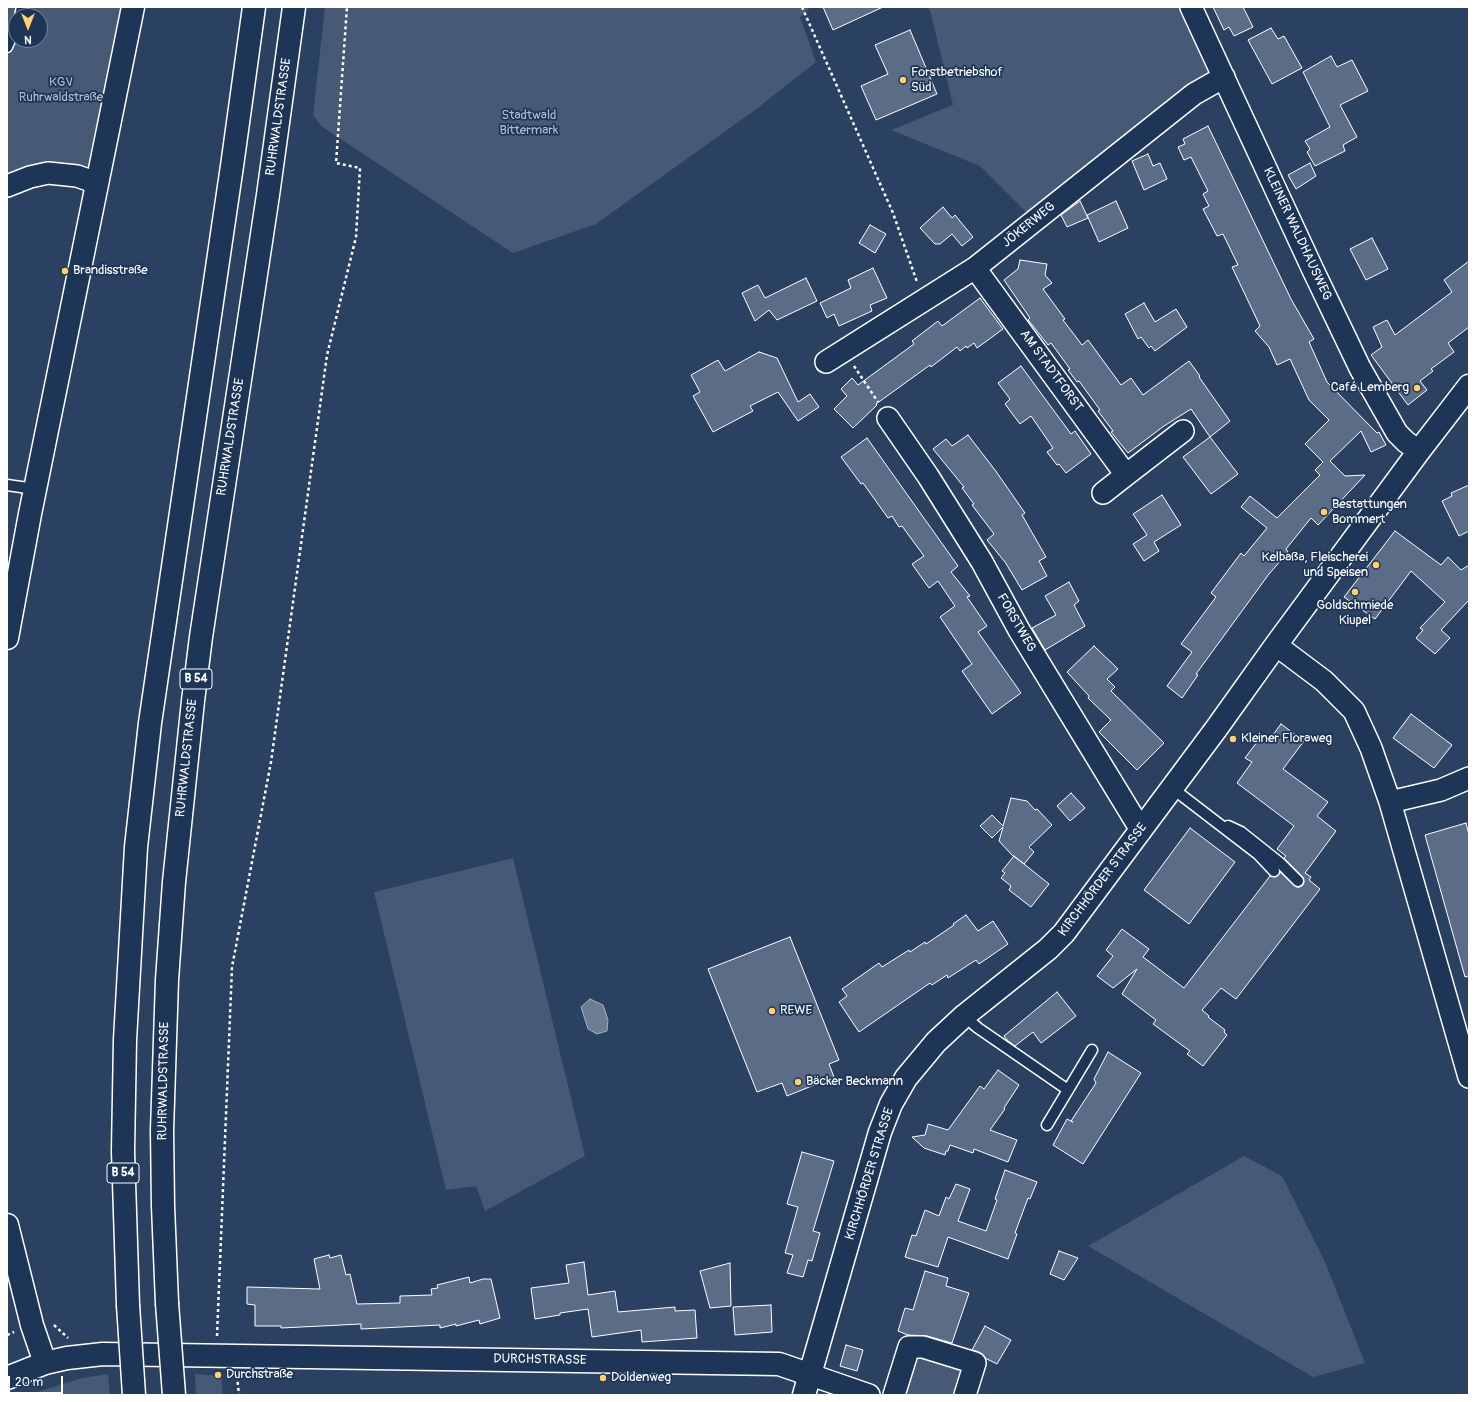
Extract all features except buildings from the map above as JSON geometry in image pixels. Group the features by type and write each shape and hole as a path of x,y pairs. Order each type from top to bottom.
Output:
{"main road":[{"path":"7,638 9,614 133,7"},
{"name":"B 54","path":"134,1395 128,1305 123,1151 125,1040 136,847 150,723 254,7"},
{"name":"RUHRWALDSTRASSE","path":"174,1395 167,1303 162,1130 167,980 174,882 201,637 267,202 294,7"},
{"name":"KIRCHHÖRDER STRASSE","path":"804,1395 880,1132 891,1104 906,1078 936,1042 964,1016 1048,949 1064,933 1419,451 1469,386"},
{"path":"7,1225 32,1325 45,1364"},
{"name":"DURCHSTRASSE","path":"7,1378 45,1364 67,1358 103,1354 779,1364 811,1374"}],"street":[{"name":"KLEINER WALDHAUSWEG","path":"1191,7 1360,368 1398,433 1406,442 1419,451"},
{"name":"JÖKERWEG","path":"835,356 975,268 1194,94 1224,76"},
{"path":"7,186 30,177 48,173 76,176 97,183"},
{"name":"AM STADTFORST","path":"975,268 1126,475"},
{"name":"FORSTWEG","path":"888,418 928,476 982,562 1019,630 1141,830"},
{"path":"1103,493 1183,432"},
{"path":"1276,645 1324,681 1354,711 1371,748 1390,802 1469,1077"},
{"path":"1390,802 1441,790 1469,778"},
{"path":"894,1395 909,1347 923,1347 975,1364 965,1395"},
{"path":"811,1374 869,1395"}],"lane":[{"path":"7,485 35,489"},
{"path":"1172,788 1258,854 1274,871"},
{"path":"1217,822 1241,832 1280,863 1298,881"},
{"path":"964,1016 978,1028 1068,1090"},
{"path":"1047,1125 1092,1050"}],"path":[{"path":"217,1356 232,968 271,762 327,355 356,237 360,168 336,163 347,7"},
{"path":"802,7 893,213 923,300"},
{"path":"835,356 888,418"}],"green space":[{"name":"KGV Ruhrwaldstraße","path":"7,7 133,7 97,183 82,178 7,186"},
{"name":"Stadtwald Bittermark","path":"325,7 811,7 800,17 816,62 755,110 596,224 513,253 321,126 313,115"},
{"path":"926,7 1178,7 1213,72 1181,89 1029,215 980,166 891,130 953,105 930,10"},
{"path":"513,858 585,1156 485,1211 476,1186 446,1190 374,892"},
{"path":"1244,1156 1282,1176 1325,1262 1365,1363 1313,1377 1088,1246"},
{"path":"921,1357 956,1365 962,1376 957,1395 906,1395 904,1390 916,1361"},
{"path":"108,1374 110,1395 38,1395 37,1392 82,1378"},
{"path":"195,1374 221,1376 223,1395 196,1395"}],"shaded area":[{"path":"590,999 603,1005 608,1020 607,1031 597,1034 588,1029 581,1007"}],"place":[{"name":"Forstbetriebshof Süd","path":"903,80"},
{"name":"Brandisstraße","path":"65,271"},
{"name":"Café Lemberg","path":"1417,388"},
{"name":"Bestattungen Bommert","path":"1324,512"},
{"name":"Kelbaßa, Fleischerei und Speisen","path":"1376,565"},
{"name":"Goldschmiede Kiupel","path":"1355,592"},
{"name":"Kleiner Floraweg","path":"1233,739"},
{"name":"REWE","path":"772,1011"},
{"name":"Bäcker Beckmann","path":"798,1082"},
{"name":"Durchstraße","path":"218,1375"},
{"name":"Doldenweg","path":"603,1378"}]}
